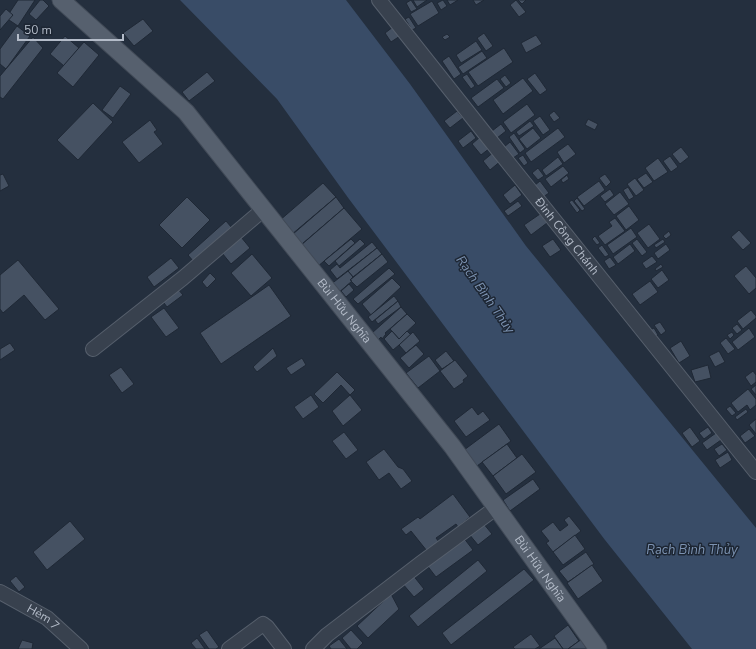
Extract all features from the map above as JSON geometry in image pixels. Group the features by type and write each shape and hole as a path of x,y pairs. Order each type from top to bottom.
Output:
{"main road":[{"name":"Bùi Hữu Nghĩa","path":"61,0 186,112 452,446 598,649"}],"street":[{"name":"Đinh Công Chánh","path":"380,0 756,472"},
{"path":"93,348 183,278 264,209"},
{"path":"313,649 333,630 421,563 497,508"},
{"name":"Hẻm 7","path":"0,592 47,618 81,649"},
{"path":"229,649 263,624 284,649"}],"water":[{"name":"Rạch Bình Thủy","path":"180,0 346,0 410,84 526,246 756,528 756,649 692,649 605,540 349,199 277,99"}],"building":[{"path":"18,0 35,0 18,26 6,18"},
{"path":"40,0 43,0 49,6 36,20 29,14"},
{"path":"411,0 417,9 411,12 406,3"},
{"path":"413,0 427,0 417,7"},
{"path":"443,0 447,6 441,10 437,3"},
{"path":"447,0 458,0 450,5"},
{"path":"473,0 484,0 476,5"},
{"path":"516,0 526,12 519,17 510,5"},
{"path":"518,0 526,0 522,4"},
{"path":"432,1 439,13 418,26 410,14"},
{"path":"6,9 13,15 0,30 0,16"},
{"path":"409,17 416,28 412,30 405,19"},
{"path":"143,19 153,31 134,46 123,33"},
{"path":"17,26 30,36 6,69 0,64 0,49"},
{"path":"393,27 400,36 391,42 385,33"},
{"path":"484,33 493,46 486,51 477,38"},
{"path":"447,34 450,37 445,40 442,37"},
{"path":"536,35 542,44 526,53 521,43"},
{"path":"65,36 79,48 64,66 50,54"},
{"path":"33,37 43,48 3,99 0,97 0,76"},
{"path":"476,41 482,50 461,63 456,55"},
{"path":"84,42 99,55 73,87 57,73"},
{"path":"504,48 513,62 478,86 468,72"},
{"path":"482,51 487,58 463,74 458,67"},
{"path":"449,56 461,74 454,79 442,61"},
{"path":"207,72 215,81 189,101 182,92"},
{"path":"535,73 547,90 540,95 527,79"},
{"path":"467,74 475,86 471,89 462,77"},
{"path":"505,75 511,83 506,87 500,79"},
{"path":"523,78 533,91 503,114 493,100"},
{"path":"497,79 504,88 478,107 471,98"},
{"path":"120,86 131,94 113,118 102,110"},
{"path":"93,103 113,122 78,160 57,140"},
{"path":"527,104 535,115 511,133 503,122"},
{"path":"457,111 463,118 450,128 444,121"},
{"path":"554,111 560,118 554,122 549,115"},
{"path":"540,116 550,130 543,135 533,121"},
{"path":"588,119 598,124 595,130 585,125"},
{"path":"150,120 157,130 154,132 163,144 139,163 122,142"},
{"path":"530,121 534,126 519,136 516,132"},
{"path":"501,124 506,131 497,138 492,131"},
{"path":"533,128 541,138 527,149 519,139"},
{"path":"558,128 565,137 531,162 525,153"},
{"path":"471,131 476,138 463,148 458,141"},
{"path":"514,133 525,149 520,153 509,137"},
{"path":"480,137 490,148 481,155 472,144"},
{"path":"510,142 519,154 513,158 504,147"},
{"path":"568,144 576,154 564,163 557,152"},
{"path":"681,147 689,157 680,164 672,154"},
{"path":"495,151 502,160 490,170 483,161"},
{"path":"523,155 528,163 524,166 518,158"},
{"path":"670,156 678,167 671,172 663,161"},
{"path":"558,157 563,164 546,176 542,170"},
{"path":"658,158 668,172 654,181 645,168"},
{"path":"563,166 569,173 551,187 545,179"},
{"path":"538,168 544,176 538,180 532,173"},
{"path":"646,173 653,182 644,188 637,179"},
{"path":"3,174 9,186 0,191 0,175"},
{"path":"605,174 611,182 606,187 599,178"},
{"path":"567,175 569,179 563,183 561,180"},
{"path":"635,178 644,190 636,196 627,184"},
{"path":"540,181 549,193 543,197 535,185"},
{"path":"599,181 605,190 584,206 577,197"},
{"path":"323,183 336,197 291,235 279,221"},
{"path":"515,185 522,195 510,204 503,195"},
{"path":"628,187 634,197 629,200 623,190"},
{"path":"610,189 614,195 605,202 600,196"},
{"path":"620,192 629,204 614,215 605,204"},
{"path":"187,197 210,220 182,248 159,225"},
{"path":"336,197 344,208 302,244 293,234"},
{"path":"577,198 585,209 582,211 574,201"},
{"path":"572,200 580,210 577,213 569,202"},
{"path":"518,201 522,206 508,216 504,211"},
{"path":"629,206 639,220 626,230 616,216"},
{"path":"344,208 362,229 317,267 300,246"},
{"path":"540,214 547,223 531,235 524,225"},
{"path":"615,218 625,231 605,245 598,236 612,226 609,222"},
{"path":"226,221 232,228 194,262 188,255"},
{"path":"649,224 660,239 648,248 637,233"},
{"path":"631,228 637,237 613,254 607,245"},
{"path":"739,230 751,243 743,250 731,237"},
{"path":"669,231 671,235 666,239 663,236"},
{"path":"595,236 600,243 597,245 592,239"},
{"path":"241,237 250,248 231,264 222,253"},
{"path":"351,239 355,243 329,266 324,261"},
{"path":"360,239 365,244 339,266 335,261"},
{"path":"553,239 561,250 550,257 542,246"},
{"path":"637,239 647,252 642,256 632,243"},
{"path":"663,239 665,242 656,248 654,245"},
{"path":"372,242 377,248 337,279 330,270 337,264 340,268"},
{"path":"630,244 635,251 618,264 613,257"},
{"path":"666,244 670,250 658,259 654,253"},
{"path":"602,245 609,255 605,257 598,248"},
{"path":"377,248 382,254 353,277 348,271"},
{"path":"252,254 272,278 251,296 231,273"},
{"path":"382,254 388,262 357,287 350,280"},
{"path":"652,256 657,262 646,269 642,263"},
{"path":"610,257 616,265 609,269 604,261"},
{"path":"171,258 179,268 154,287 147,277"},
{"path":"18,260 59,309 45,320 24,295 3,313 0,309 0,275"},
{"path":"661,264 663,267 656,271 655,269"},
{"path":"746,266 756,278 756,288 749,294 734,276"},
{"path":"389,268 395,274 358,304 353,299"},
{"path":"662,270 669,280 658,288 651,279"},
{"path":"348,271 353,277 350,280 352,281 337,294 330,285"},
{"path":"210,273 216,279 207,288 202,282"},
{"path":"392,278 401,287 371,315 362,304"},
{"path":"650,281 658,292 640,305 632,294"},
{"path":"349,284 354,290 346,297 341,291"},
{"path":"269,285 291,316 221,364 200,333"},
{"path":"177,288 183,295 167,307 161,299"},
{"path":"394,296 398,301 372,322 368,317"},
{"path":"398,301 401,307 378,324 375,320"},
{"path":"401,307 407,314 385,333 386,334 382,339 381,337 378,340 372,333"},
{"path":"164,308 179,328 166,337 151,317"},
{"path":"751,310 756,318 743,329 737,321"},
{"path":"407,314 416,323 399,339 390,329"},
{"path":"660,322 666,331 661,335 654,325"},
{"path":"737,324 742,330 737,334 732,328"},
{"path":"654,328 658,335 652,338 648,331"},
{"path":"749,328 755,337 738,350 732,342"},
{"path":"392,331 399,339 407,331 411,335 393,350 384,339"},
{"path":"413,332 420,341 406,353 399,345"},
{"path":"732,332 734,335 730,339 727,335"},
{"path":"726,338 735,349 728,354 720,343"},
{"path":"681,341 690,356 679,363 670,348"},
{"path":"10,343 15,350 0,360 0,349"},
{"path":"416,345 424,354 409,368 400,358"},
{"path":"273,348 277,356 257,372 253,367"},
{"path":"446,351 454,361 442,369 435,360"},
{"path":"719,351 725,362 715,367 709,356"},
{"path":"429,356 440,371 418,388 406,373"},
{"path":"302,358 306,365 291,375 286,368"},
{"path":"455,360 468,376 463,380 464,382 454,389 440,371"},
{"path":"708,365 711,378 695,382 691,370"},
{"path":"121,367 134,384 122,393 109,375"},
{"path":"753,371 756,375 756,382 751,386 745,377"},
{"path":"337,372 355,390 350,395 341,385 323,403 314,394"},
{"path":"756,385 756,395 751,389"},
{"path":"748,389 756,399 756,405 750,410 747,405 738,412 731,403"},
{"path":"311,395 319,407 303,419 294,407"},
{"path":"350,395 362,410 343,426 332,411"},
{"path":"730,406 736,413 732,416 726,409"},
{"path":"472,407 478,415 483,411 490,420 466,437 454,421"},
{"path":"746,409 748,412 737,420 735,417"},
{"path":"756,419 756,434 749,425"},
{"path":"499,424 511,441 477,466 464,450"},
{"path":"690,427 700,441 692,447 682,433"},
{"path":"708,427 712,433 704,439 699,433"},
{"path":"749,429 755,436 745,443 740,436"},
{"path":"344,432 358,450 346,459 332,441"},
{"path":"716,433 721,440 707,450 702,443"},
{"path":"507,444 517,458 493,476 482,462"},
{"path":"722,444 727,450 719,456 714,449"},
{"path":"384,449 398,467 403,469 412,481 401,489 389,473 379,480 366,462"},
{"path":"728,452 732,460 720,468 715,460"},
{"path":"522,454 536,472 506,494 493,476"},
{"path":"533,479 540,489 510,511 503,500"},
{"path":"453,494 470,517 458,527 456,524 436,538 439,542 427,551 411,531 406,535 401,529 418,517 420,519"},
{"path":"569,516 581,531 553,552 546,543 549,541 541,531 553,522 560,531 568,525 564,520"},
{"path":"70,521 85,539 47,570 33,552"},
{"path":"483,523 492,534 478,545 469,534"},
{"path":"575,535 585,549 563,565 553,552"},
{"path":"463,537 473,550 436,577 426,564"},
{"path":"586,552 594,564 568,582 559,571"},
{"path":"478,560 487,571 418,627 409,616"},
{"path":"592,565 603,581 578,599 567,583"},
{"path":"524,569 534,580 451,645 442,633"},
{"path":"412,574 424,589 414,597 402,583"},
{"path":"16,576 25,587 19,592 10,581"},
{"path":"391,594 399,609 368,638 357,626"},
{"path":"568,625 579,641 568,649 563,649 554,636"},
{"path":"207,630 219,647 216,649 209,649 199,635"},
{"path":"351,630 363,643 357,649 351,649 342,638"},
{"path":"531,634 540,646 535,649 515,649 513,647"},
{"path":"197,638 205,649 196,649 191,643"},
{"path":"555,638 563,649 539,649"},
{"path":"339,639 347,649 331,649 329,646"},
{"path":"22,640 33,643 32,649 18,649"},
{"path":"581,640 587,649 568,649 579,641"}]}
